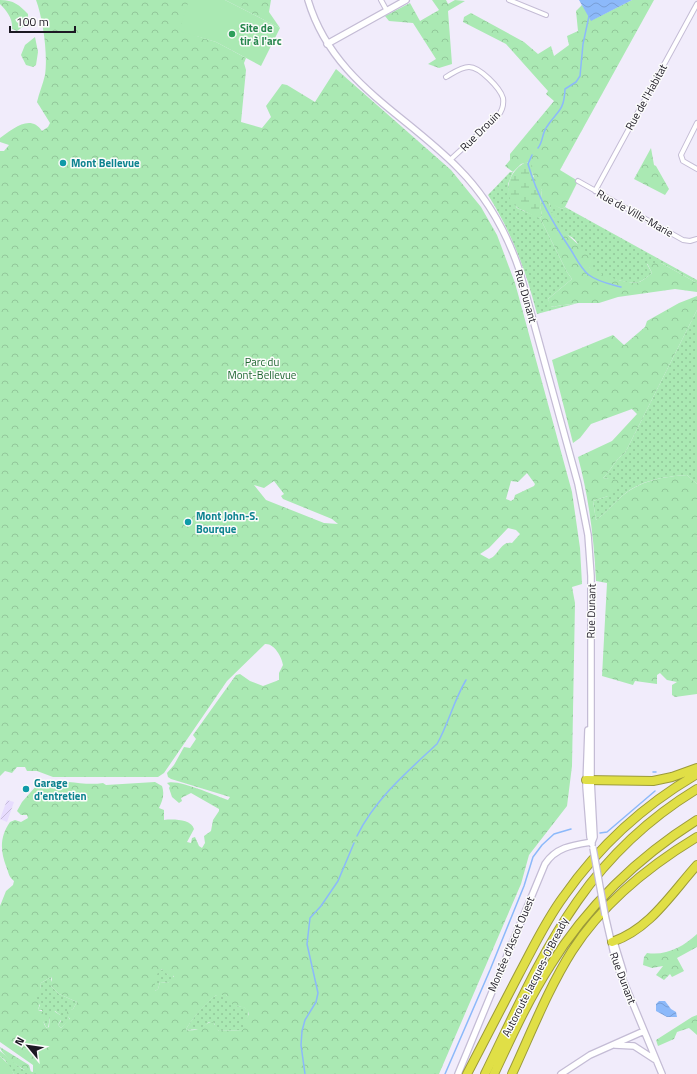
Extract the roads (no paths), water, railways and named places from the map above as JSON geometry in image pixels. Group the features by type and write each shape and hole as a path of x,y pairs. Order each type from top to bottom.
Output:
{"highway":[{"path":"589,780 653,781 672,777 697,768"},
{"path":"467,1074 543,929 577,877 603,847 633,819 672,790 697,774"},
{"name":"Autoroute Jacques-O'Bready","path":"485,1074 548,947 583,892 609,860 637,833 664,811 697,789"},
{"name":"Autoroute Jacques-O'Bready","path":"494,1074 542,979 558,953 582,921 607,892 635,865 697,820"},
{"path":"512,1074 558,975 582,936 611,903 640,877 666,857 697,837"},
{"path":"612,942 631,934 649,920 697,865"}],"street":[{"name":"Rue Dunant","path":"308,0 317,25 343,66 358,82 450,160 467,178 496,217 512,251 524,283 585,515 591,576 589,780 594,837 592,845 606,920 612,942 611,946 616,963 662,1074"},
{"path":"381,0 387,11"},
{"path":"328,44 406,0"},
{"path":"509,0 546,15"},
{"name":"Rue de l'Habitat","path":"595,191 697,4"},
{"name":"Rue Drouin","path":"446,77 461,69 476,69 482,72 498,90 503,101 502,109 498,116 450,160"},
{"path":"697,123 681,155 682,161 697,170"},
{"name":"Rue de Ville-Marie","path":"578,181 683,240 695,240"},
{"name":"Montée d'Ascot Ouest","path":"458,1074 545,864 561,849 571,846 592,845"},
{"path":"561,1074 582,1060 644,1031"},
{"path":"610,1046 621,1044 632,1045 643,1050 656,1060"}],"water":[{"path":"579,0 632,0 591,21"},
{"path":"659,1001 665,1001 671,1009 676,1012 677,1017 667,1017 656,1011 656,1004"}],"waterway":[{"path":"538,148 546,128 563,103 565,89 576,82 580,76 583,44 589,16"},
{"path":"532,155 528,164 536,187 552,219 581,267 586,273 596,279 621,287"},
{"path":"357,836 373,810 393,786 437,744 466,680"},
{"path":"600,833 607,832 655,791"},
{"path":"445,1074 490,970 524,886 533,857 542,845 554,834 571,829"},
{"path":"305,1074 301,1045 302,1031 305,1020 316,1002 318,993 307,944 310,918 321,906 338,881 354,843"}],"place":[{"name":"Site de tir à l'arc","path":"232,34"},
{"name":"Mont Bellevue","path":"63,163"},
{"name":"Mont John-S. Bourque","path":"188,522"},
{"name":"Garage d'entretien","path":"26,789"}],"park label":[{"name":"Parc du Mont-Bellevue","path":"262,368"}]}
